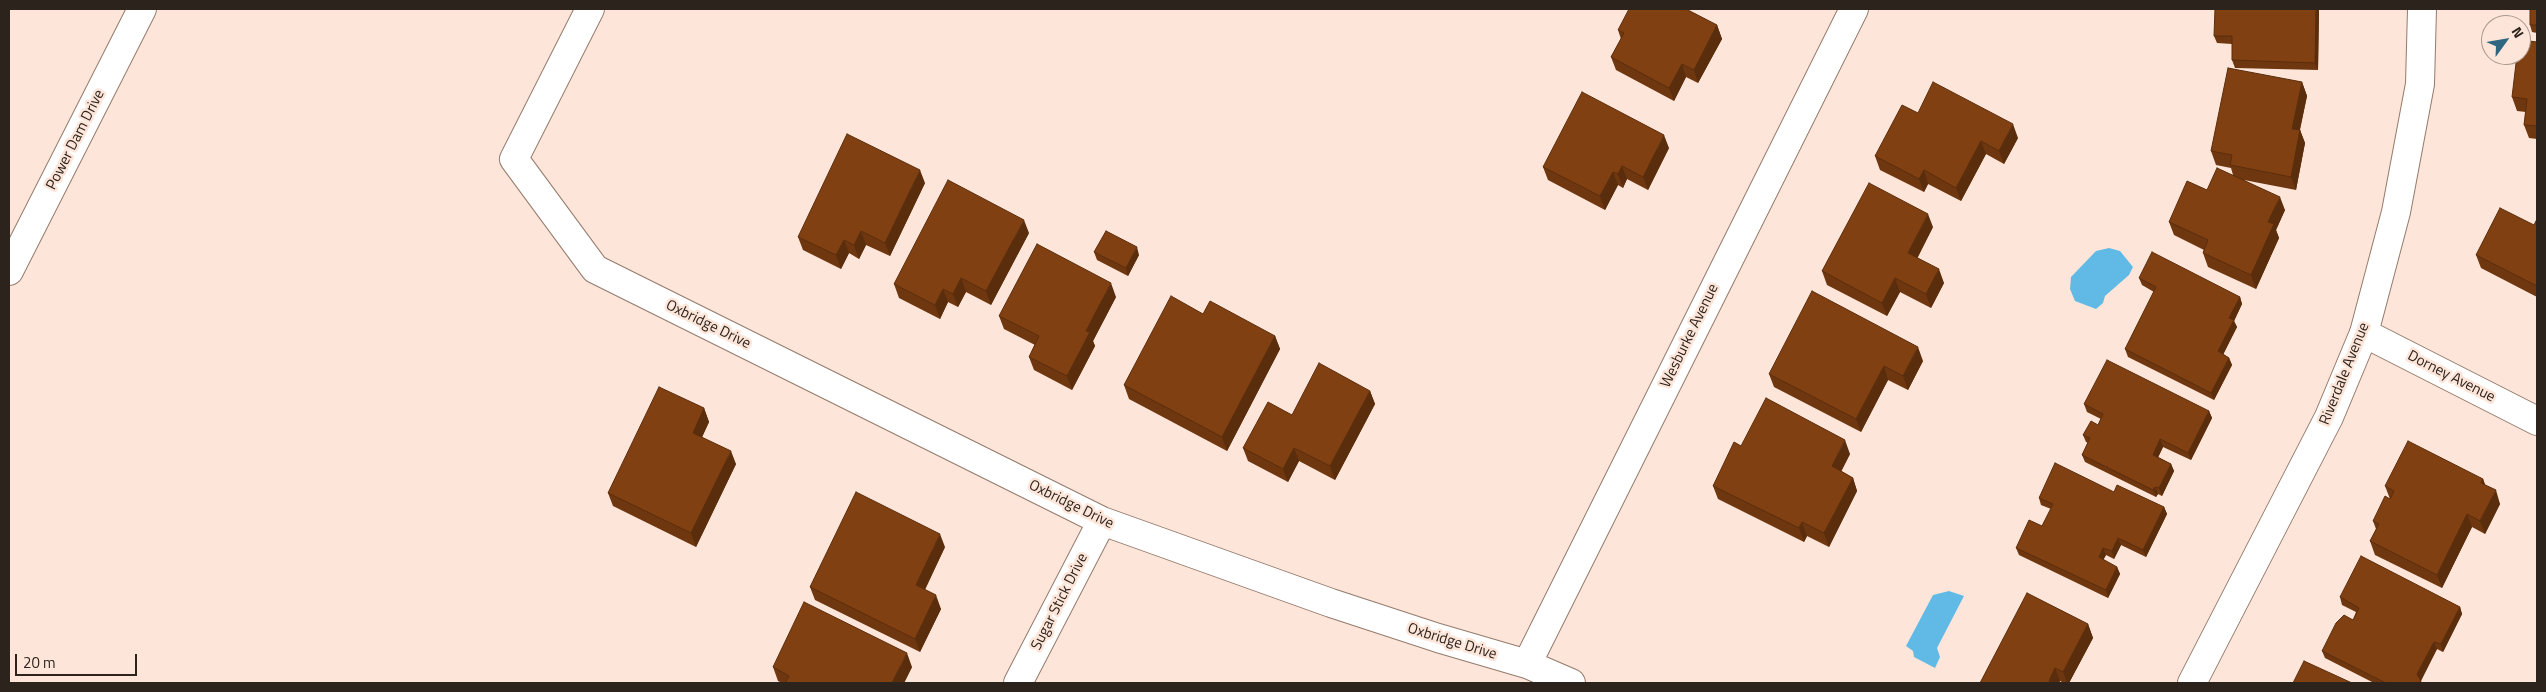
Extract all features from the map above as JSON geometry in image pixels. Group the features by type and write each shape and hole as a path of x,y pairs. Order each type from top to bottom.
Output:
{"street":[{"name":"Power Dam Drive","path":"9,271 142,9"},
{"name":"Oxbridge Drive","path":"590,9 514,160 595,269 1102,522 1331,603 1438,638 1527,664 1571,683"},
{"name":"Wesburke Avenue","path":"1527,664 1854,9"},
{"name":"Riverdale Avenue","path":"2192,683 2329,417 2364,333 2396,212 2420,84 2422,9"},
{"name":"Dorney Avenue","path":"2364,333 2537,421"},
{"name":"Sugar Stick Drive","path":"1018,683 1102,522"}],"water":[{"path":"2109,248 2120,251 2133,267 2129,275 2105,296 2103,303 2096,309 2075,301 2070,289 2071,277 2096,251"},
{"path":"1949,591 1964,596 1937,648 1940,657 1935,668 1914,657 1913,651 1906,646 1933,595"}],"building":[{"path":"1629,9 1686,9 1717,25 1694,70 1682,64 1669,88 1611,57 1624,33 1618,30"},
{"path":"2215,9 2316,9 2315,63 2232,60 2232,36 2214,36"},
{"path":"2530,9 2537,9 2537,25 2531,25"},
{"path":"2531,41 2537,42 2537,126 2524,125 2527,99 2512,97 2516,65 2531,65"},
{"path":"2228,68 2302,82 2292,129 2300,130 2291,177 2230,165 2232,155 2211,151"},
{"path":"1933,82 2013,124 1999,151 1981,141 1956,188 1924,170 1919,179 1875,156 1902,105 1918,113"},
{"path":"1582,92 1664,135 1643,177 1622,166 1618,174 1613,172 1600,196 1543,167"},
{"path":"847,134 920,170 885,243 861,231 854,245 844,240 836,255 798,237"},
{"path":"2217,168 2280,197 2268,222 2274,224 2251,275 2203,253 2208,240 2169,222 2187,181 2207,190"},
{"path":"948,180 1024,220 986,291 961,278 953,294 943,289 935,305 894,284"},
{"path":"1869,183 1928,214 1908,253 1939,269 1926,294 1895,278 1882,303 1822,271"},
{"path":"2500,208 2534,225 2537,219 2537,286 2476,255"},
{"path":"1106,231 1137,247 1126,268 1094,252"},
{"path":"1037,244 1111,283 1086,331 1090,332 1067,376 1029,357 1039,336 999,316"},
{"path":"2152,252 2240,297 2229,318 2234,320 2218,351 2229,358 2211,393 2125,349 2156,287 2139,278"},
{"path":"1812,291 1918,347 1903,376 1884,366 1856,419 1769,374"},
{"path":"1171,296 1203,314 1210,301 1275,336 1222,437 1124,385"},
{"path":"2107,360 2209,411 2188,453 2160,439 2153,455 2171,464 2159,488 2155,487 2153,490 2082,455 2090,438 2083,435 2091,421 2098,425 2103,414 2084,404"},
{"path":"1319,363 1370,391 1330,466 1294,448 1283,469 1243,448 1268,402 1292,415"},
{"path":"659,387 704,408 693,433 731,451 691,533 608,493"},
{"path":"1766,398 1845,440 1832,466 1853,478 1824,533 1802,522 1799,528 1713,486 1734,442 1741,446"},
{"path":"2408,441 2483,479 2481,483 2496,490 2480,521 2467,514 2437,575 2370,541 2379,524 2373,521 2385,496 2390,499 2394,491 2385,486"},
{"path":"2055,463 2114,492 2117,485 2164,507 2143,550 2118,538 2112,551 2103,548 2099,557 2117,567 2106,590 2016,548 2029,520 2042,526 2053,504 2039,498"},
{"path":"856,492 940,534 916,585 936,595 915,639 810,587"},
{"path":"2361,556 2460,607 2441,644 2434,642 2417,674 2421,681 2419,683 2386,683 2322,651 2336,623 2344,615 2353,620 2359,608 2340,597"},
{"path":"2027,593 2088,624 2063,672 2055,668 2049,681 2053,683 1980,683"},
{"path":"804,602 907,653 892,683 785,683 789,676 773,667"},
{"path":"2304,661 2352,683 2293,683"}]}
